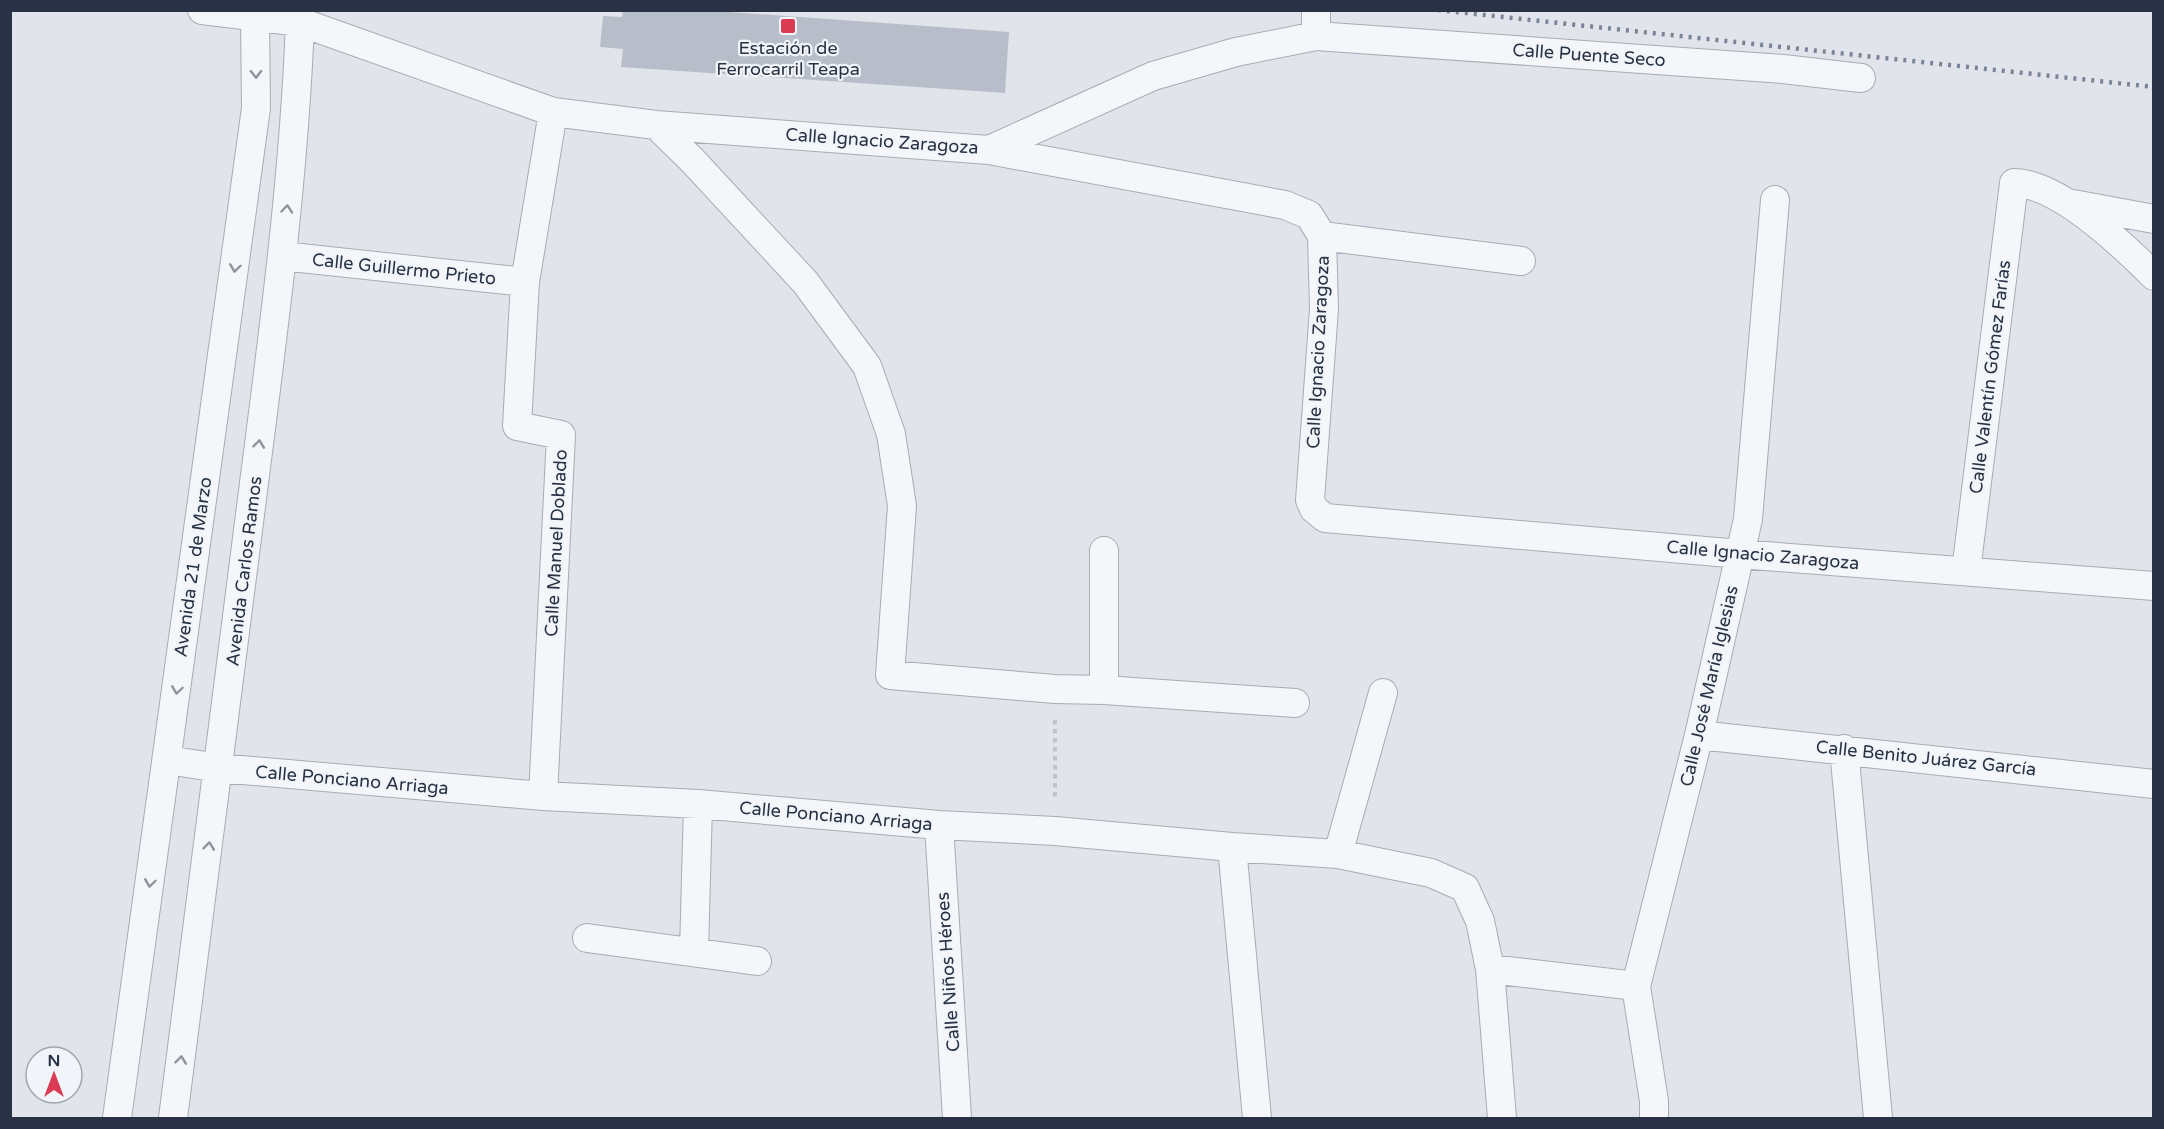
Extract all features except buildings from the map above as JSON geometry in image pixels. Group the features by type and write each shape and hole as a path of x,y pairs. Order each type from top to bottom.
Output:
{"street":[{"name":"Calle Ignacio Zaragoza","path":"202,10 300,22 553,112 656,125 989,150 1286,205 1309,214 1322,236 1324,309 1310,500 1314,509 1325,518 1740,554 2154,586"},
{"name":"Avenida 21 de Marzo","path":"117,1119 256,108 255,16"},
{"name":"Avenida Carlos Ramos","path":"173,1119 282,256 297,108 300,22"},
{"name":"Calle Puente Seco","path":"989,150 1153,76 1236,52 1316,23 1861,78"},
{"name":"Calle Manuel Doblado","path":"543,796 561,435 517,426 525,282 553,112"},
{"path":"656,125 692,160 805,282 867,366 891,434 902,506 890,675 1055,689 1104,690 1296,703"},
{"name":"Calle Valentín Gómez Farías","path":"1965,571 2014,183 2034,186 2068,203"},
{"name":"Calle José María Iglesias","path":"1636,986 1699,735 1748,519 1775,200"},
{"path":"2068,203 2154,219"},
{"path":"2068,203 2126,248 2154,276"},
{"path":"1322,236 1521,261"},
{"name":"Calle Guillermo Prieto","path":"282,256 525,282"},
{"path":"1104,551 1104,690"},
{"path":"1338,854 1383,693"},
{"name":"Calle Benito Juárez García","path":"1699,735 2154,784"},
{"path":"1844,749 1878,1119"},
{"name":"Calle Ponciano Arriaga","path":"167,760 219,768 543,796 698,804 939,825 1055,831 1232,848 1338,854 1431,873 1465,888 1480,921 1490,969 1502,1119"},
{"path":"694,951 698,804"},
{"name":"Calle Niños Héroes","path":"939,825 957,1119"},
{"path":"1232,848 1257,1119"},
{"path":"587,938 757,961"},
{"path":"1490,969 1636,986 1654,1101 1654,1119"}],"path":[{"path":"1055,689 1055,831"}],"railway":[{"path":"1438,10 2154,87"}],"place":[{"name":"Estación de Ferrocarril Teapa","path":"788,26"}]}
